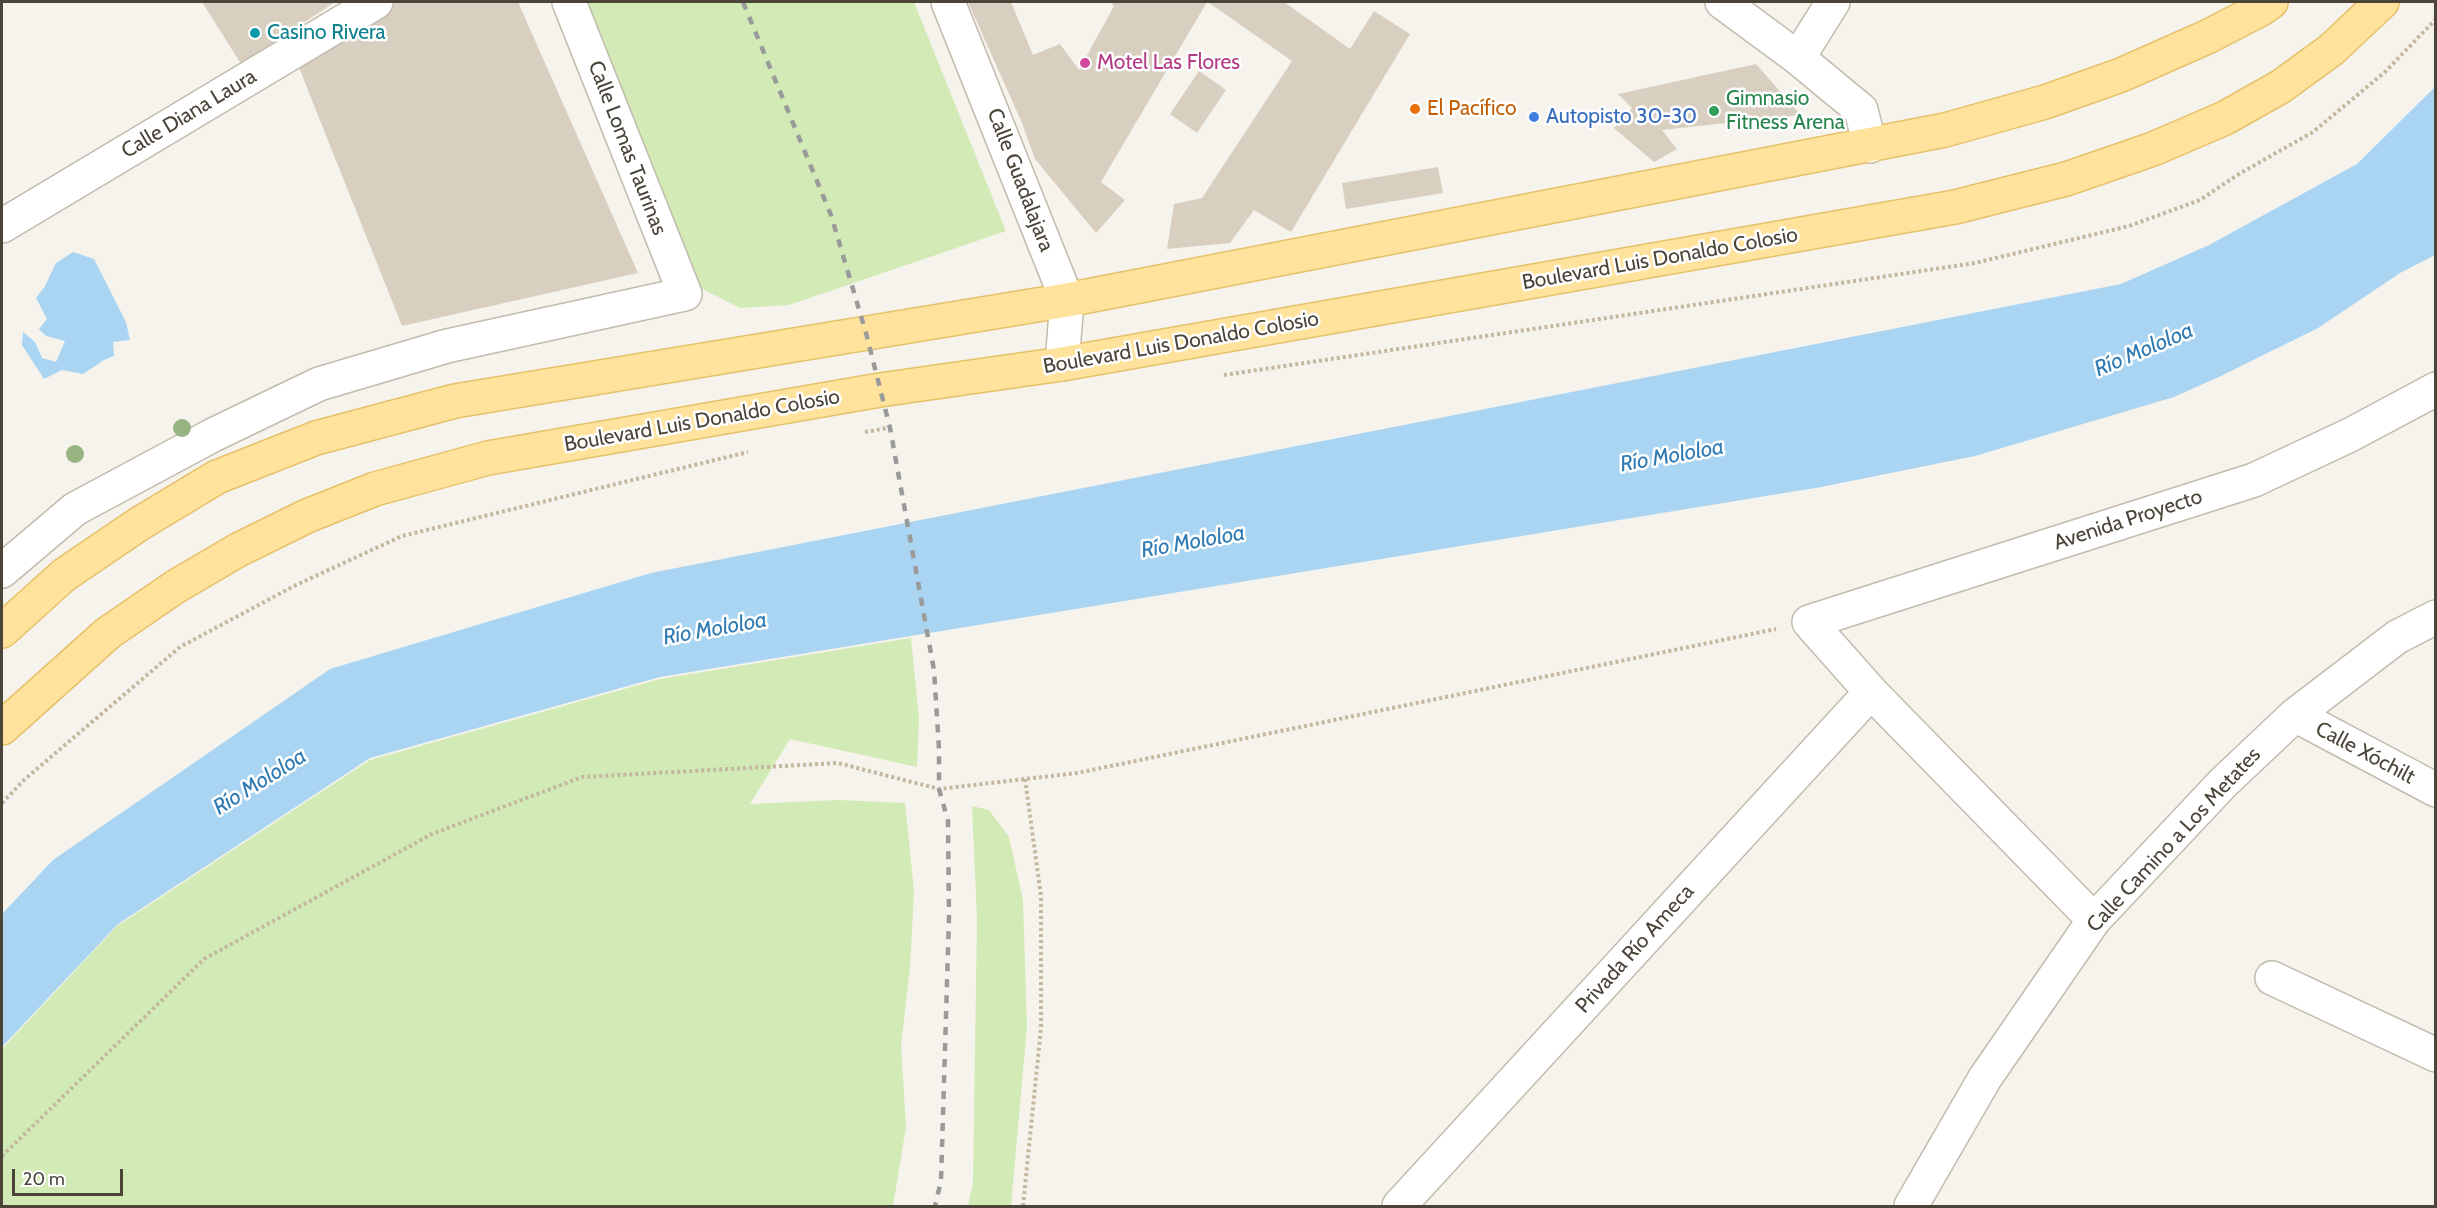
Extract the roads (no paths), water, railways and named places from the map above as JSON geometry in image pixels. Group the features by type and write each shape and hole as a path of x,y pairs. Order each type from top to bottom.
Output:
{"main road":[{"path":"2,632 64,575 139,524 218,477 316,438 455,400 1067,300 1945,130 2034,105 2121,75 2207,37 2271,2"},
{"name":"Boulevard Luis Donaldo Colosio","path":"2,728 108,633 175,587 238,550 307,516 375,489 499,456 880,390 1062,364 1955,207 2066,179 2153,148 2225,118 2280,87 2331,50 2382,2"}],"street":[{"name":"Calle Diana Laura","path":"2,226 376,2"},
{"name":"Calle Lomas Taurinas","path":"2,571 75,509 213,435 319,384 447,346 685,294 569,2"},
{"name":"Calle Guadalajara","path":"948,2 1067,300 1062,364"},
{"path":"1722,2 1798,58 1861,110 1870,146"},
{"path":"1798,58 1833,2"},
{"name":"Avenida Proyecto","path":"1871,692 1809,622 2254,480 2350,435 2436,389"},
{"name":"Calle Camino a Los Metates","path":"1911,1206 1986,1078 2094,920 2223,783 2295,715 2397,637 2436,617"},
{"path":"1871,692 2094,920"},
{"name":"Privada Río Ameca","path":"1399,1206 1871,692"},
{"name":"Calle Xóchilt","path":"2295,715 2436,790"},
{"path":"2272,978 2436,1055"}],"water":[{"name":"Río Mololoa","path":"2435,87 2435,255 2400,273 2318,328 2174,397 1975,456 1821,487 660,677 370,758 118,924 2,1047 2,914 53,860 330,669 651,573 2121,284 2209,245 2357,164"},
{"path":"73,252 94,259 126,322 130,340 113,342 114,356 83,374 62,370 44,379 22,345 23,332 35,342 42,358 56,362 65,341 46,336 39,329 47,319 36,298 45,286 56,263"}],"railway":[{"path":"743,2 831,215 866,333 890,428 934,670 939,789 948,821 949,917 941,1181 935,1206"}],"place":[{"name":"Casino Rivera","path":"255,33"},
{"name":"Motel Las Flores","path":"1085,63"},
{"name":"El Pacífico","path":"1415,109"},
{"name":"Gimnasio Fitness Arena","path":"1714,111"},
{"name":"Autopisto 30-30","path":"1534,117"}]}
